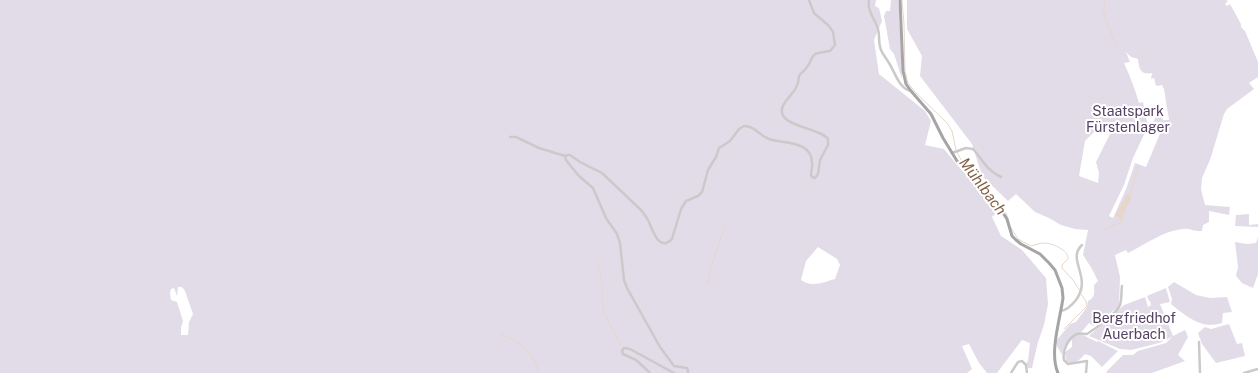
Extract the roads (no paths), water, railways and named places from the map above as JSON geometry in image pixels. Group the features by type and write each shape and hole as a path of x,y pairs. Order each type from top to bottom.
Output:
{"main road":[{"path":"900,0 903,74 906,84 931,114 939,131 965,170 980,183 1003,213 1012,236 1021,244 1040,254 1055,270 1062,288 1063,298 1054,357 1058,373"}],"street":[{"path":"510,137 516,137 539,148 565,156 570,155 607,176 647,217 656,238 664,243 669,242 672,239 681,209 685,203 700,195 702,192 708,170 720,146 730,140 739,129 744,126 750,127 769,138 791,142 804,148 812,160 810,173 814,178 817,176 820,163 828,145 828,139 824,134 791,122 785,118 782,111 784,103 796,91 800,75 807,68 812,57 818,53 830,51 835,45 834,35 830,28 814,13 809,0"},
{"path":"869,0 869,9 878,29 881,50 901,83 911,91"},
{"path":"953,152 966,148 973,149 984,165 1001,177"},
{"path":"565,156 567,161 579,176 590,185 596,193 606,218 617,234 621,252 624,280 629,292 640,309 660,347 669,362 676,367 687,368 688,373"},
{"path":"1061,311 1066,310 1081,293 1082,280 1076,253 1078,248 1082,245"},
{"path":"1086,373 1086,361 1068,364 1064,360 1064,350 1072,338 1081,333 1087,334 1119,307 1122,286"},
{"path":"1199,342 1200,373"},
{"path":"650,373 633,358 623,354 623,349 630,349 674,373"},
{"path":"1011,373 1018,362 1022,361 1026,365 1027,373"},
{"path":"1244,373 1258,369"}],"waterway":[{"name":"Mühlbach","path":"902,0 905,71 908,83 915,92 947,123 952,131 956,150 962,162 984,184 993,200 1006,213 1008,219"},
{"path":"1104,7 1105,0"},
{"path":"1103,9 1105,17"},
{"path":"1105,19 1115,42 1118,45"},
{"path":"1130,194 1138,167"},
{"path":"1103,231 1121,222"},
{"path":"708,283 711,267 725,226"},
{"name":"Mühlbach","path":"1011,228 1018,239 1031,246 1047,243 1063,250 1068,256 1068,259 1062,265 1062,268 1073,280 1080,291"},
{"path":"598,262 602,284 602,302 605,315 621,345"},
{"name":"Mühlbach","path":"1064,329 1087,306 1086,301 1081,294"},
{"path":"501,334 520,344 529,353 539,373"}],"park label":[{"name":"Staatspark Fürstenlager","path":"1128,120"},
{"name":"Bergfriedhof Auerbach","path":"1134,326"}]}
